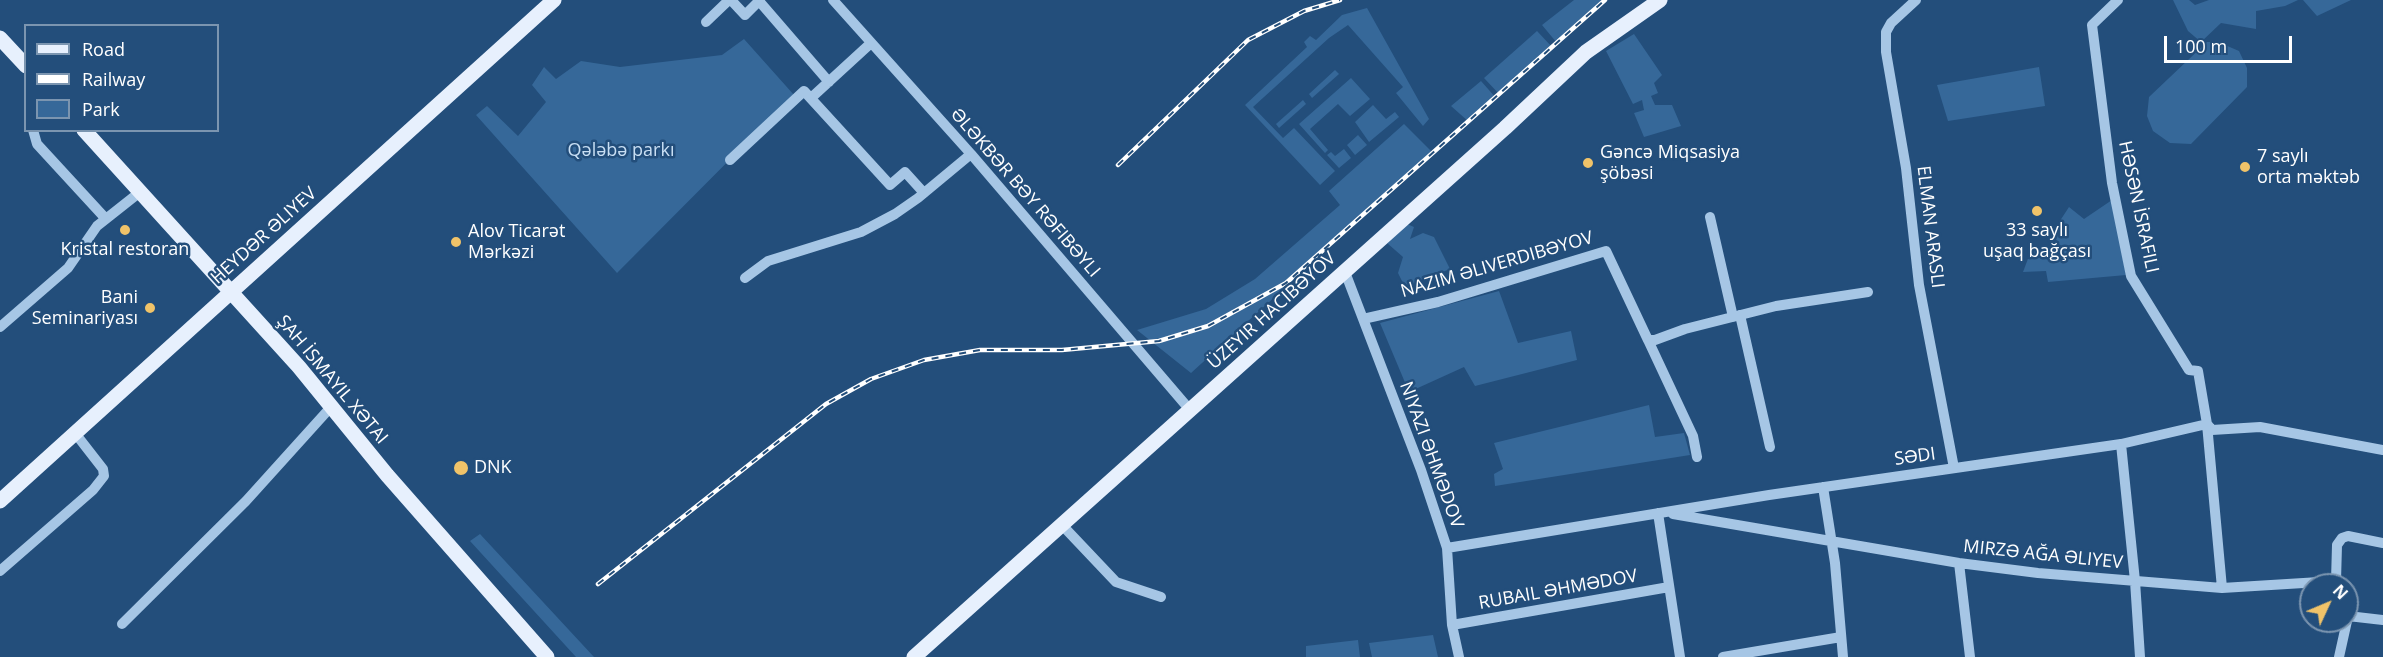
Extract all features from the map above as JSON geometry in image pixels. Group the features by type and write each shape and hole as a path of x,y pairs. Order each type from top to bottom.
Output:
{"main road":[{"name":"HEYDƏR ƏLIYEV","path":"0,501 554,0"},
{"path":"914,657 1345,272 1586,52 1659,0"},
{"path":"0,38 24,64"},
{"path":"86,132 299,367 330,408 547,657"}],"street":[{"path":"706,22 730,0 745,15 760,0 829,82"},
{"name":"ƏLƏKBƏR BƏY RƏFIBƏYLI","path":"833,0 971,154 1190,410"},
{"path":"1916,0 1891,23 1886,32 1886,52 1906,168 1919,285 1954,468"},
{"name":"HƏSƏN İSRAFILI","path":"2118,0 2092,25 2112,183 2132,276 2189,370 2199,371 2207,424 2222,588"},
{"path":"811,98 871,43"},
{"path":"730,160 804,91 890,185 905,172 924,193"},
{"path":"34,132 37,144 106,219"},
{"path":"745,278 768,261 861,232 924,193 971,154"},
{"path":"0,327 68,268 85,242 106,219 140,192"},
{"path":"1710,217 1770,447"},
{"name":"NAZIM ƏLIVERDIBƏYOV","path":"1363,319 1438,302 1606,251 1648,340"},
{"name":"NIYAZI ƏHMƏDOV","path":"1345,272 1421,470 1447,548 1452,625 1459,657"},
{"path":"1697,457 1693,436 1648,340 1800,302 1868,292"},
{"path":"122,624 246,501 330,408"},
{"name":"SƏDI","path":"1447,548 1823,488 2121,444 2207,424 2212,430 2260,427 2383,450"},
{"path":"0,571 93,489 104,476 103,469 75,433"},
{"path":"2121,444 2140,657"},
{"path":"1823,488 1833,542 1843,657"},
{"path":"1661,513 1680,657"},
{"name":"MIRZƏ AĞA ƏLIYEV","path":"1661,513 1959,563 2222,588 2299,585"},
{"path":"1062,525 1116,582 1161,597"},
{"name":"MIRZƏ AĞA ƏLIYEV","path":"2338,573 2337,544 2342,538 2348,536 2383,543"},
{"path":"1959,563 1970,657"},
{"name":"RUBAIL ƏHMƏDOV","path":"1452,625 1669,587"},
{"path":"2359,619 2383,620"},
{"path":"2339,657 2344,633"},
{"path":"1723,657 1841,637"}],"green space":[{"path":"1574,0 1605,0 1557,43 1542,25"},
{"path":"2173,0 2189,0 2195,5 2209,0 2298,0 2285,6 2256,11 2256,29 2221,23 2201,42 2188,31"},
{"path":"2303,0 2351,0 2317,16"},
{"path":"1367,8 1429,119 1423,126 1396,93 1403,87 1348,25 1329,38 1253,107 1283,138 1294,128 1335,171 1320,185 1245,105 1307,47 1304,42 1310,36 1316,40 1342,15"},
{"path":"1537,31 1552,47 1500,95 1484,78"},
{"path":"1634,34 1662,75 1654,83 1658,93 1651,96 1655,105 1672,105 1681,126 1644,137 1634,113 1644,110 1642,100 1633,104 1606,51"},
{"name":"Qələbə parkı","path":"744,39 794,95 617,273 476,115 487,106 518,136 546,102 532,85 544,67 556,79 581,61 620,67 722,55"},
{"path":"2207,42 2218,42 2239,51 2247,68 2247,87 2191,144 2170,143 2153,131 2147,116 2149,97"},
{"path":"2039,67 2045,106 1948,121 1937,85"},
{"path":"1335,70 1339,74 1312,98 1309,94"},
{"path":"1351,78 1370,99 1350,116 1338,104 1310,129 1328,150 1325,153 1299,124"},
{"path":"1481,81 1496,98 1469,122 1451,106"},
{"path":"1303,100 1306,104 1279,128 1276,124"},
{"path":"1373,105 1386,119 1395,112 1399,117 1369,142 1355,122"},
{"path":"1404,124 1433,153 1191,373 1137,330 1206,309 1255,279 1340,205 1329,191"},
{"path":"1358,135 1367,145 1355,155 1347,145"},
{"path":"1344,149 1351,158 1339,168 1327,155 1331,152 1335,156"},
{"path":"2112,200 2126,275 2048,282 2046,271 2023,272 2032,248 2044,257 2061,247 2052,233 2069,207 2084,219"},
{"path":"1407,224 1414,227 1410,239 1423,233 1434,237 1450,269 1405,287 1398,273 1403,257 1387,243"},
{"path":"1499,291 1518,343 1571,331 1577,360 1475,386 1464,367 1409,392 1380,323"},
{"path":"1649,405 1655,437 1684,433 1690,455 1495,486 1494,474 1503,469 1494,443"},
{"path":"480,534 594,657 576,657 470,541"},
{"path":"1433,635 1438,657 1372,657 1369,643"},
{"path":"1358,640 1360,657 1306,657 1306,646"}],"railway":[{"path":"1118,165 1248,40 1304,11 1340,0"},
{"path":"598,584 826,404 871,379 924,360 980,350 1062,350 1159,341 1208,326 1286,283 1605,0"}],"place":[{"name":"Gəncə Miqsasiya şöbəsi","path":"1588,163"},
{"name":"7 saylı orta məktəb","path":"2245,167"},
{"name":"33 saylı uşaq bağçası","path":"2037,211"},
{"name":"Kristal restoran","path":"125,230"},
{"name":"Alov Ticarət Mərkəzi","path":"456,242"},
{"name":"Bani Seminariyası","path":"150,308"},
{"name":"DNK","path":"461,468"}]}
